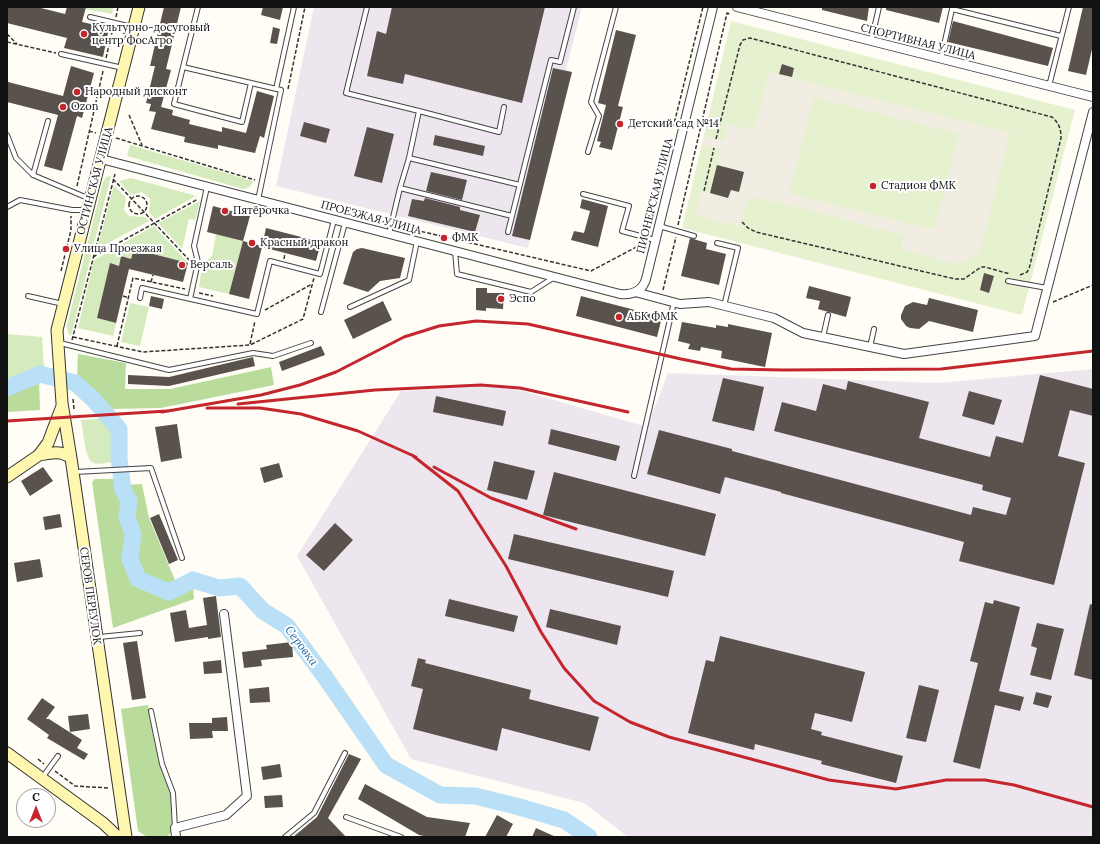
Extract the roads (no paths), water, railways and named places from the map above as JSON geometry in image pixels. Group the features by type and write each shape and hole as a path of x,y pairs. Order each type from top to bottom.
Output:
{"street":[{"name":"ОСТИНСКАЯ УЛИЦА","path":"58,355 57,330 63,304 140,7"},
{"name":"ПИОНЕРСКАЯ УЛИЦА","path":"635,292 641,290 645,285 713,7"},
{"name":"СПОРТИВНАЯ УЛИЦА","path":"738,7 871,42 1093,97"},
{"path":"1047,288 1091,128 1093,112"},
{"name":"ПРОЕЗЖАЯ УЛИЦА","path":"101,159 206,191 258,200 620,294 631,294 635,292 680,304 709,302 774,318 803,333 904,354 1035,336 1047,288"},
{"name":"СЕРОВ ПЕРЕУЛОК","path":"58,355 62,406 71,458 126,837"},
{"path":"7,477 39,455 48,444 62,406"},
{"path":"39,455 57,452 66,454 71,458"},
{"path":"176,837 176,828 226,815 247,796 224,614"},
{"path":"7,753 103,823 118,837"}],"lane":[{"path":"198,7 174,104 242,122 251,83"},
{"path":"276,89 294,7"},
{"path":"367,7 346,93 499,132 504,107"},
{"path":"508,232 551,60 560,62 574,7"},
{"path":"588,152 599,116 591,102 616,7"},
{"path":"871,42 880,7"},
{"path":"1049,86 1069,7"},
{"path":"941,59 952,8 1061,36"},
{"path":"90,17 134,27"},
{"path":"61,54 124,68"},
{"path":"183,67 281,90 258,200"},
{"path":"388,234 419,111"},
{"path":"33,175 48,121"},
{"path":"7,135 16,158 33,175 91,199"},
{"path":"408,158 520,185"},
{"path":"400,188 512,216"},
{"path":"190,299 198,262 194,246 206,191"},
{"path":"583,194 629,206 622,231 656,240"},
{"path":"7,207 20,200 72,210 88,210"},
{"path":"140,298 142,288 257,314 270,261 320,274 334,220"},
{"path":"321,312 345,223"},
{"path":"659,226 694,236"},
{"path":"350,307 409,280 417,241"},
{"path":"717,243 738,248 724,306"},
{"path":"455,251 457,274 531,292 554,277"},
{"path":"1008,281 1047,288"},
{"path":"28,296 63,304"},
{"path":"634,476 674,302"},
{"path":"823,337 828,314"},
{"path":"870,347 874,329"},
{"path":"58,343 169,370 253,352 273,356 311,343"},
{"path":"73,472 150,468 182,558"},
{"path":"96,638 140,633"},
{"path":"152,711 162,764 173,793 176,828"},
{"path":"285,837 314,813 345,753"},
{"path":"42,778 58,756"},
{"path":"346,817 401,837"}],"waterway":[{"name":"Серовка","path":"7,388 40,374 75,383 93,399 119,429 119,459 123,490 129,501 127,517 133,534 130,559 138,579 169,592 193,580 219,588 240,586 263,611 287,626 325,677 386,765 440,795 475,796 516,806 564,820 589,837"}],"railway":[{"path":"162,412 261,395 300,385 336,372 404,337 439,326 476,321 528,324 731,369 941,369 1093,351"},
{"path":"238,404 375,390 481,385 520,388 628,412"},
{"path":"207,408 260,408 301,414 358,431 416,457"},
{"path":"7,421 167,411"},
{"path":"412,455 458,491 506,566 541,632 564,668 594,701 630,722 669,737 829,780 896,789 946,780 985,780 1014,785 1093,807"},
{"path":"434,467 491,498 576,529"}],"place":[{"name":"Культурно-досуговый центр ФосАгро","path":"84,34"},
{"name":"Народный дисконт","path":"77,92"},
{"name":"Ozon","path":"63,107"},
{"name":"Детский сад №14","path":"620,124"},
{"name":"Стадион ФМК","path":"873,186"},
{"name":"Пятёрочка","path":"225,211"},
{"name":"ФМК","path":"444,238"},
{"name":"Красный дракон","path":"252,243"},
{"name":"Улица Проезжая","path":"66,249"},
{"name":"Версаль","path":"182,265"},
{"name":"Эспо","path":"501,299"},
{"name":"АБК ФМК","path":"619,317"}]}
